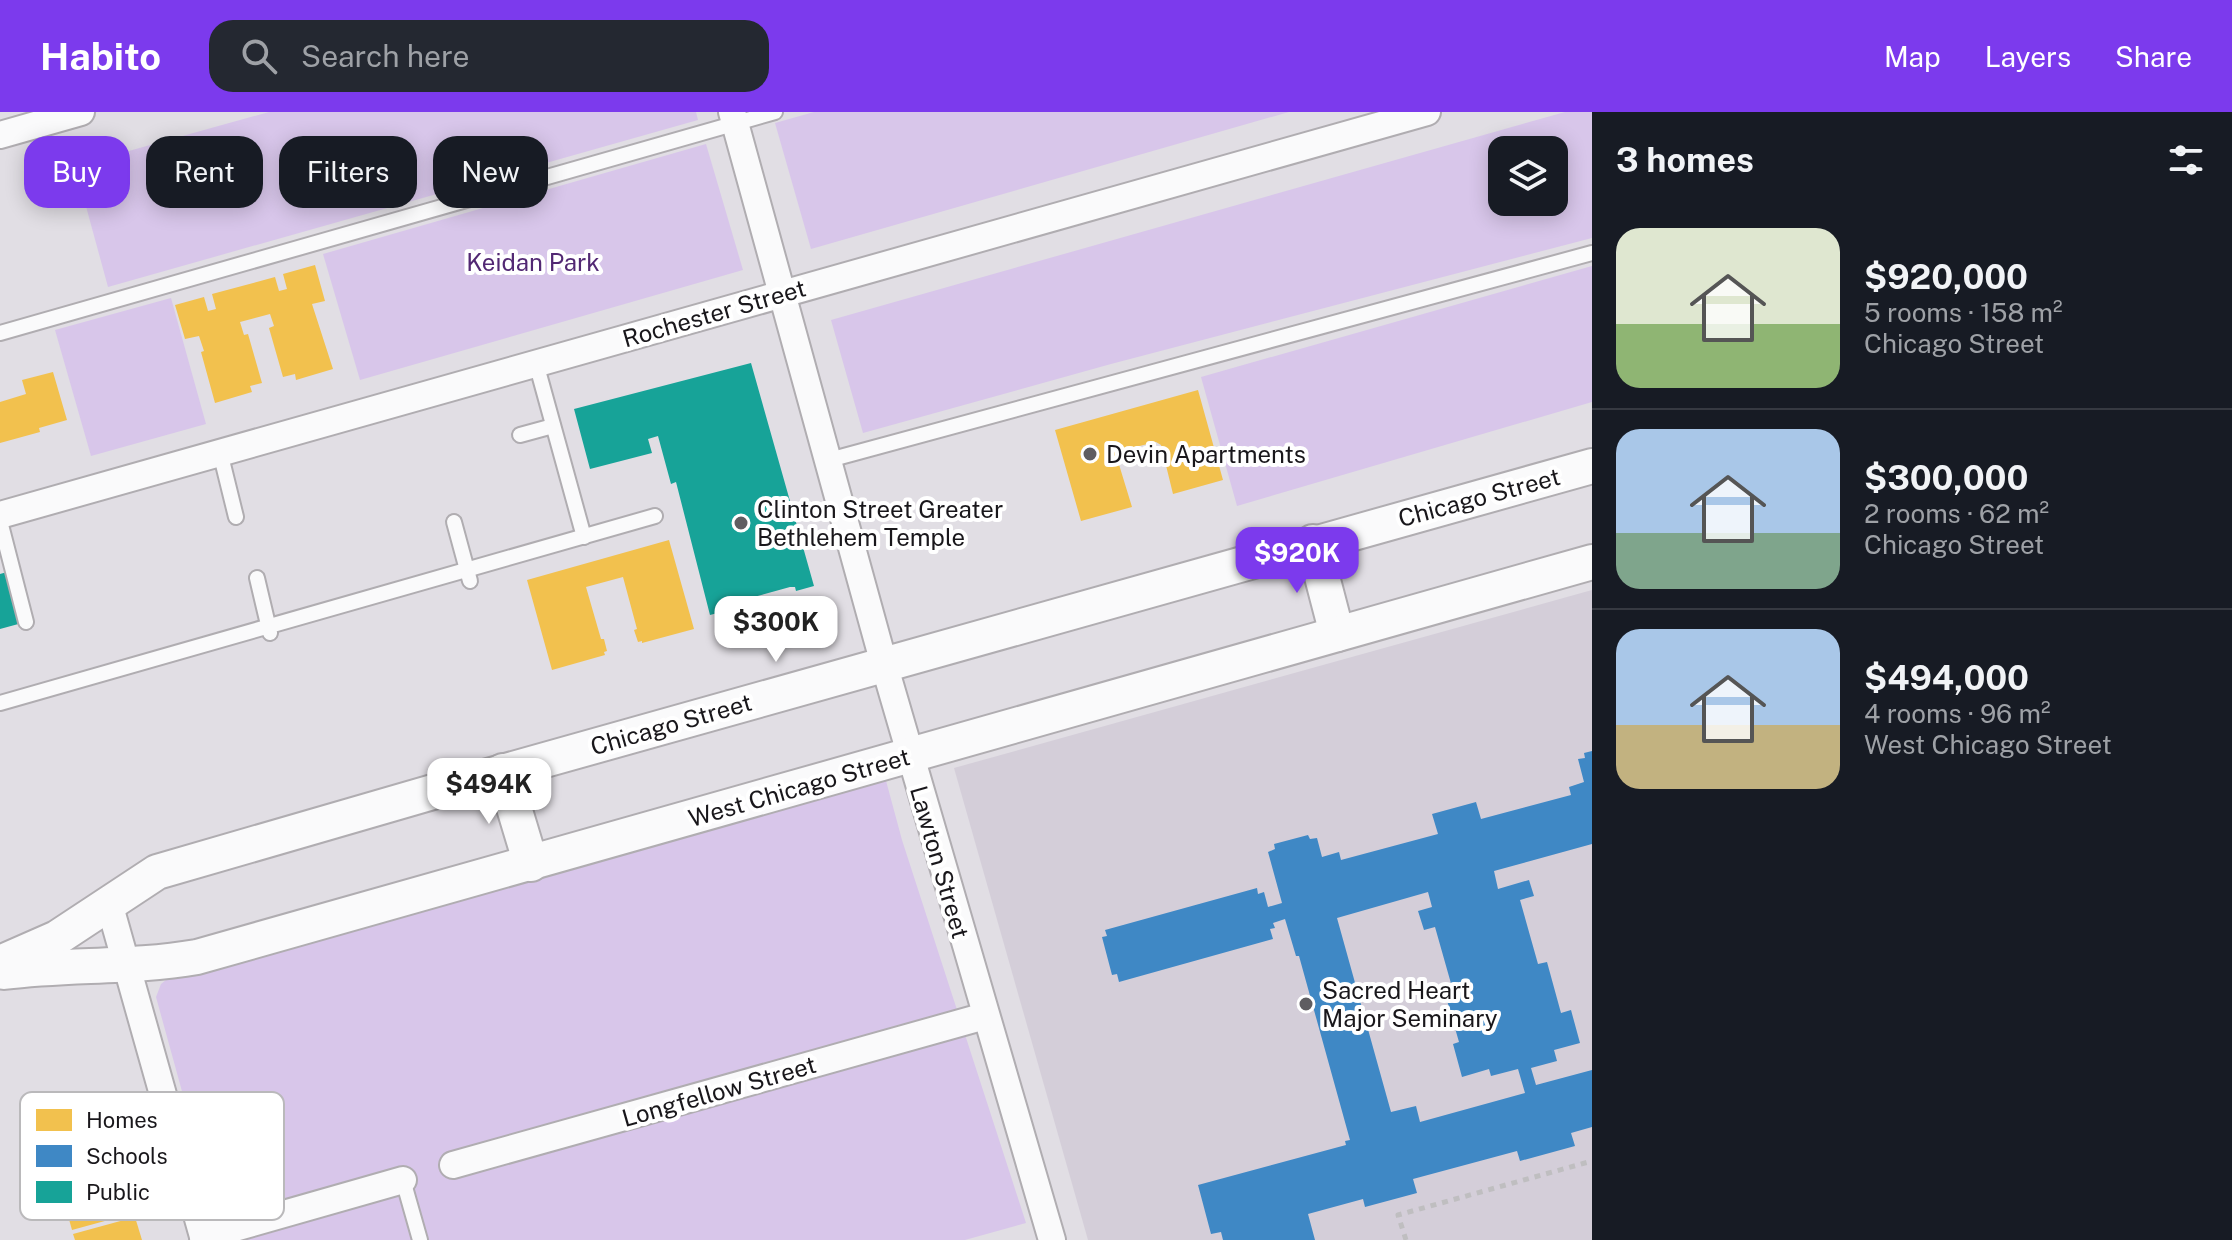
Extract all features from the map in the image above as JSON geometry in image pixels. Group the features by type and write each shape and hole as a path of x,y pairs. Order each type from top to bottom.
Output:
{"street":[{"path":"0,135 81,112"},
{"name":"Rochester Street","path":"0,515 1427,112"},
{"name":"Lawton Street","path":"734,118 884,664 1052,1240"},
{"name":"Chicago Street","path":"0,963 57,938 157,872 503,771 1592,466"},
{"path":"1313,542 1337,634"},
{"name":"West Chicago Street","path":"0,973 51,966 159,964 197,957 1592,562"},
{"path":"503,771 531,864"},
{"path":"109,903 163,1092"},
{"name":"Longfellow Street","path":"453,1165 985,1016"},
{"path":"284,1215 403,1180"},
{"path":"203,1238 265,1220"}],"lane":[{"path":"0,333 734,118 775,112"},
{"path":"829,460 1592,253"},
{"path":"536,363 584,537"},
{"path":"520,435 553,426"},
{"path":"220,452 236,517"},
{"path":"0,703 42,685 270,631 469,575 655,516"},
{"path":"0,521 26,622"},
{"path":"454,522 469,575"},
{"path":"257,578 270,631"},
{"path":"403,1180 420,1240"}],"path":[{"path":"1406,1240 1398,1215 1592,1161"}],"shaded area":[{"name":"Sacred Heart Major Seminary","path":"1592,590 1592,1240 1088,1240 954,768"}],"green space":[{"path":"269,112 696,112 698,120 548,162 548,136 433,136 433,195 417,200 417,136 279,136 279,208 387,208 108,287 86,208 130,208 130,151 146,146 146,208 263,208 263,136 183,136"},
{"path":"814,112 1289,112 811,249 775,123"},
{"path":"1565,112 1592,112 1592,238 1111,364 863,433 831,320"},
{"name":"Keidan Park","path":"706,144 743,270 360,380 323,254 483,208 548,208 548,189"},
{"path":"1592,266 1592,402 1237,506 1201,377"},
{"path":"171,298 206,424 91,456 55,330"},
{"path":"885,777 902,840 1026,1223 965,1240 223,1240 217,1220 284,1220 284,1092 182,1092 156,997 166,980"}],"building: Homes":[{"path":"315,265 325,301 312,304 333,369 296,380 295,374 283,377 269,328 274,326 270,314 240,322 244,335 248,334 262,383 250,386 252,392 215,403 199,336 185,339 175,305 204,297 208,311 216,309 212,294 275,277 279,291 287,289 283,274"},
{"path":"53,372 67,420 39,428 40,432 0,443 0,402 26,394 22,380"},
{"name":"Devin Apartments","path":"1198,390 1223,480 1173,494 1161,445 1156,442 1119,451 1117,458 1132,507 1081,521 1055,430"},
{"path":"669,540 694,629 638,642 623,577 586,587 607,651 605,655 552,670 527,580"},
{"path":"69,1220 108,1220 72,1230"},
{"path":"124,1220 136,1220 142,1240 75,1240 73,1234"}],"building: Schools":[{"path":"1592,751 1592,844 1494,871 1498,889 1529,880 1534,896 1520,900 1538,964 1547,962 1561,1013 1571,1010 1580,1043 1554,1050 1557,1061 1531,1068 1536,1085 1592,1070 1592,1127 1571,1133 1575,1146 1520,1161 1517,1151 1413,1179 1417,1193 1365,1207 1363,1199 1308,1214 1315,1240 1223,1240 1221,1232 1211,1234 1198,1185 1346,1145 1345,1141 1350,1140 1299,956 1296,956 1285,919 1273,923 1275,928 1270,929 1273,939 1119,982 1117,974 1112,975 1102,937 1107,936 1105,930 1257,888 1258,894 1264,892 1268,907 1282,903 1268,852 1275,849 1274,844 1308,835 1310,839 1317,838 1322,857 1339,852 1341,860 1438,834 1432,814 1476,802 1481,819 1571,795 1569,787 1584,782 1578,759 1585,758 1584,753","holes":["1428,892 1432,907 1418,911 1424,930 1435,927 1452,987 1444,990 1459,1042 1453,1044 1462,1077 1489,1069 1491,1076 1518,1069 1525,1093 1420,1122 1416,1106 1391,1112 1337,918"]}],"building: Public":[{"name":"Clinton Street Greater Bethlehem Temple","path":"751,363 814,586 796,591 795,587 790,587 732,603 728,606 729,610 710,615 676,482 671,484 658,436 648,439 652,453 590,469 574,409"},
{"path":"7,572 22,623 0,629 0,574"}],"place":[{"name":"Devin Apartments","path":"1090,454"},
{"name":"Clinton Street Greater Bethlehem Temple","path":"741,523"},
{"name":"Sacred Heart Major Seminary","path":"1306,1004"}]}
